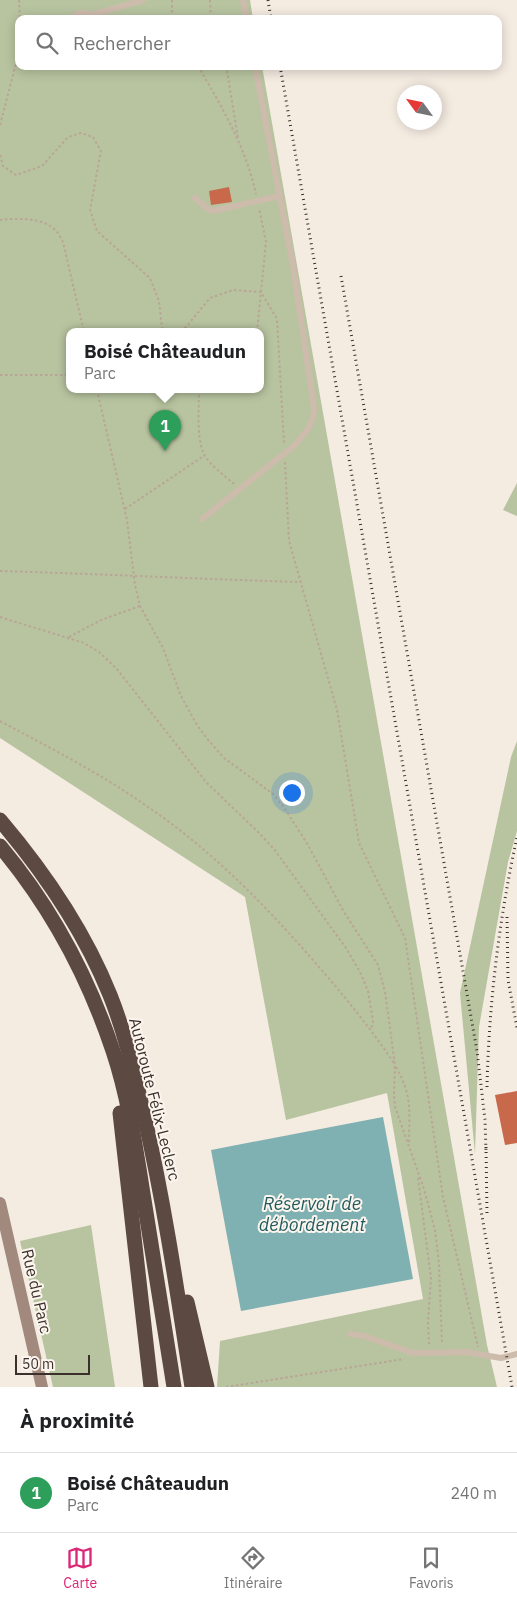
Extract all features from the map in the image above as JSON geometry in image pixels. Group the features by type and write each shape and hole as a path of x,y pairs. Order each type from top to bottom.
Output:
{"highway":[{"name":"Autoroute Félix-Leclerc","path":"0,820 29,855 67,910 88,946 119,1021 131,1060 157,1174 192,1387"},
{"name":"Autoroute Félix-Leclerc","path":"0,846 30,884 58,928 77,963 95,1003 112,1050 134,1137 174,1387"},
{"path":"112,1050 151,1387"},
{"path":"157,1174 208,1387"}],"street":[{"name":"Rue du Parc","path":"0,1202 42,1387"}],"lane":[{"path":"95,15 143,0"},
{"path":"244,0 246,15"},
{"path":"202,519 295,445 308,429 313,418 314,408 297,291 256,70"},
{"path":"195,198 213,211 279,196"},
{"path":"350,1334 364,1336 413,1353 466,1352 501,1358 517,1354"}],"path":[{"path":"19,0 20,15"},
{"path":"172,0 173,15"},
{"path":"210,0 210,15"},
{"path":"0,125 15,67"},
{"path":"227,70 238,143"},
{"path":"0,155 3,166 16,175 42,166 68,137 80,133 93,138 101,151 90,210 97,232 150,278 159,301 162,328"},
{"path":"0,220 12,219 42,222 56,230 63,242 83,328"},
{"path":"184,328 210,298 232,290 261,292 277,319 289,541 337,710 359,843 405,938 443,1197 480,1354"},
{"path":"0,376 66,375"},
{"path":"99,393 129,529 134,575 140,606 163,648 185,705 200,729 224,758 265,788 285,809 308,845 344,912 374,958 380,971 385,992 395,1065 395,1103 428,1200 438,1246 442,1353"},
{"path":"199,393 200,439 205,455 239,489"},
{"path":"125,509 205,455"},
{"path":"0,571 301,582"},
{"path":"69,637 90,625 140,606"},
{"path":"0,617 69,637 94,648 110,662 206,782 274,849 346,948 356,964 369,997 374,1021 371,1030"},
{"path":"0,721 142,802 211,856 268,909 371,1030 395,1065 406,1085 408,1094 410,1147"},
{"path":"418,1175 431,1278 428,1322 430,1353"},
{"path":"226,1387 412,1358"}],"green space":[{"path":"0,0 250,0 252,15 15,15 15,70 263,70 487,1345 497,1387 217,1387 220,1341 423,1299 387,1093 286,1120 245,897 0,738"},
{"path":"517,483 517,516 503,510"},
{"path":"517,741 517,831 508,862 479,1027 475,1154 460,993 511,757"},
{"path":"91,1225 115,1387 53,1387 20,1241"}],"water":[{"name":"Réservoir de débordement","path":"383,1117 413,1279 241,1311 211,1150"}],"building":[{"path":"229,187 232,202 211,205 209,191"},
{"path":"517,1091 517,1143 505,1145 495,1095"}],"railway":[{"path":"268,0 270,15"},
{"path":"281,70 512,1387"},
{"path":"341,276 477,1051 485,1120 486,1152"},
{"path":"487,1087 496,961 517,837"},
{"path":"507,917 508,980 517,1028"},
{"path":"486,1147 487,1214"}],"place":[{"name":"Boisé Châteaudun","path":"165,451"}]}
